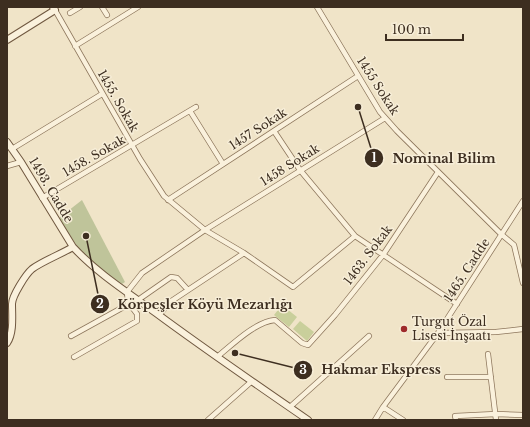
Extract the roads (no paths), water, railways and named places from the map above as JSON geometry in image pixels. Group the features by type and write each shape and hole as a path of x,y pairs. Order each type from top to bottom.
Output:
{"street":[{"path":"70,13 80,7"},
{"path":"102,7 107,15"},
{"path":"75,46 138,7"},
{"name":"1455 Sokak","path":"317,7 380,112 438,172 514,245 523,283"},
{"path":"7,40 54,9"},
{"name":"1455. Sokak","path":"54,9 132,146 164,196 205,230 244,253 293,287 356,236"},
{"name":"1457 Sokak","path":"168,200 358,76"},
{"path":"12,149 102,94"},
{"name":"1458. Sokak","path":"42,198 196,107"},
{"path":"190,111 223,164"},
{"name":"1458 Sokak","path":"127,292 142,273 205,230 385,118"},
{"path":"274,131 300,170 356,236 457,304"},
{"name":"1493. Cadde","path":"7,142 21,162 73,247 99,272 308,420"},
{"path":"7,166 21,162"},
{"name":"1463. Sokak","path":"218,357 240,338 267,321 275,320 302,343 308,345 335,316 383,255 438,172"},
{"name":"1465. Cadde","path":"375,420 438,333 523,201"},
{"path":"7,343 10,339 12,301 31,270 73,247"},
{"path":"159,315 170,302 244,253"},
{"path":"138,300 171,277 177,278 188,290"},
{"path":"74,357 137,321 137,314 129,304 127,292"},
{"path":"71,336 129,304"},
{"path":"438,333 496,332 523,329"},
{"path":"290,407 369,336"},
{"path":"488,354 496,420"},
{"path":"447,377 491,377"},
{"path":"208,420 252,381"},
{"path":"383,407 404,420"},
{"path":"456,418 496,414 523,415"}],"place":[{"name":"Nominal Bilim","path":"358,107"},
{"name":"Körpeşler Köyü Mezarlığı","path":"86,236"},
{"name":"Turgut Özal Lisesi İnşaatı","path":"404,329"},
{"name":"Hakmar Ekspress","path":"235,353"}]}
